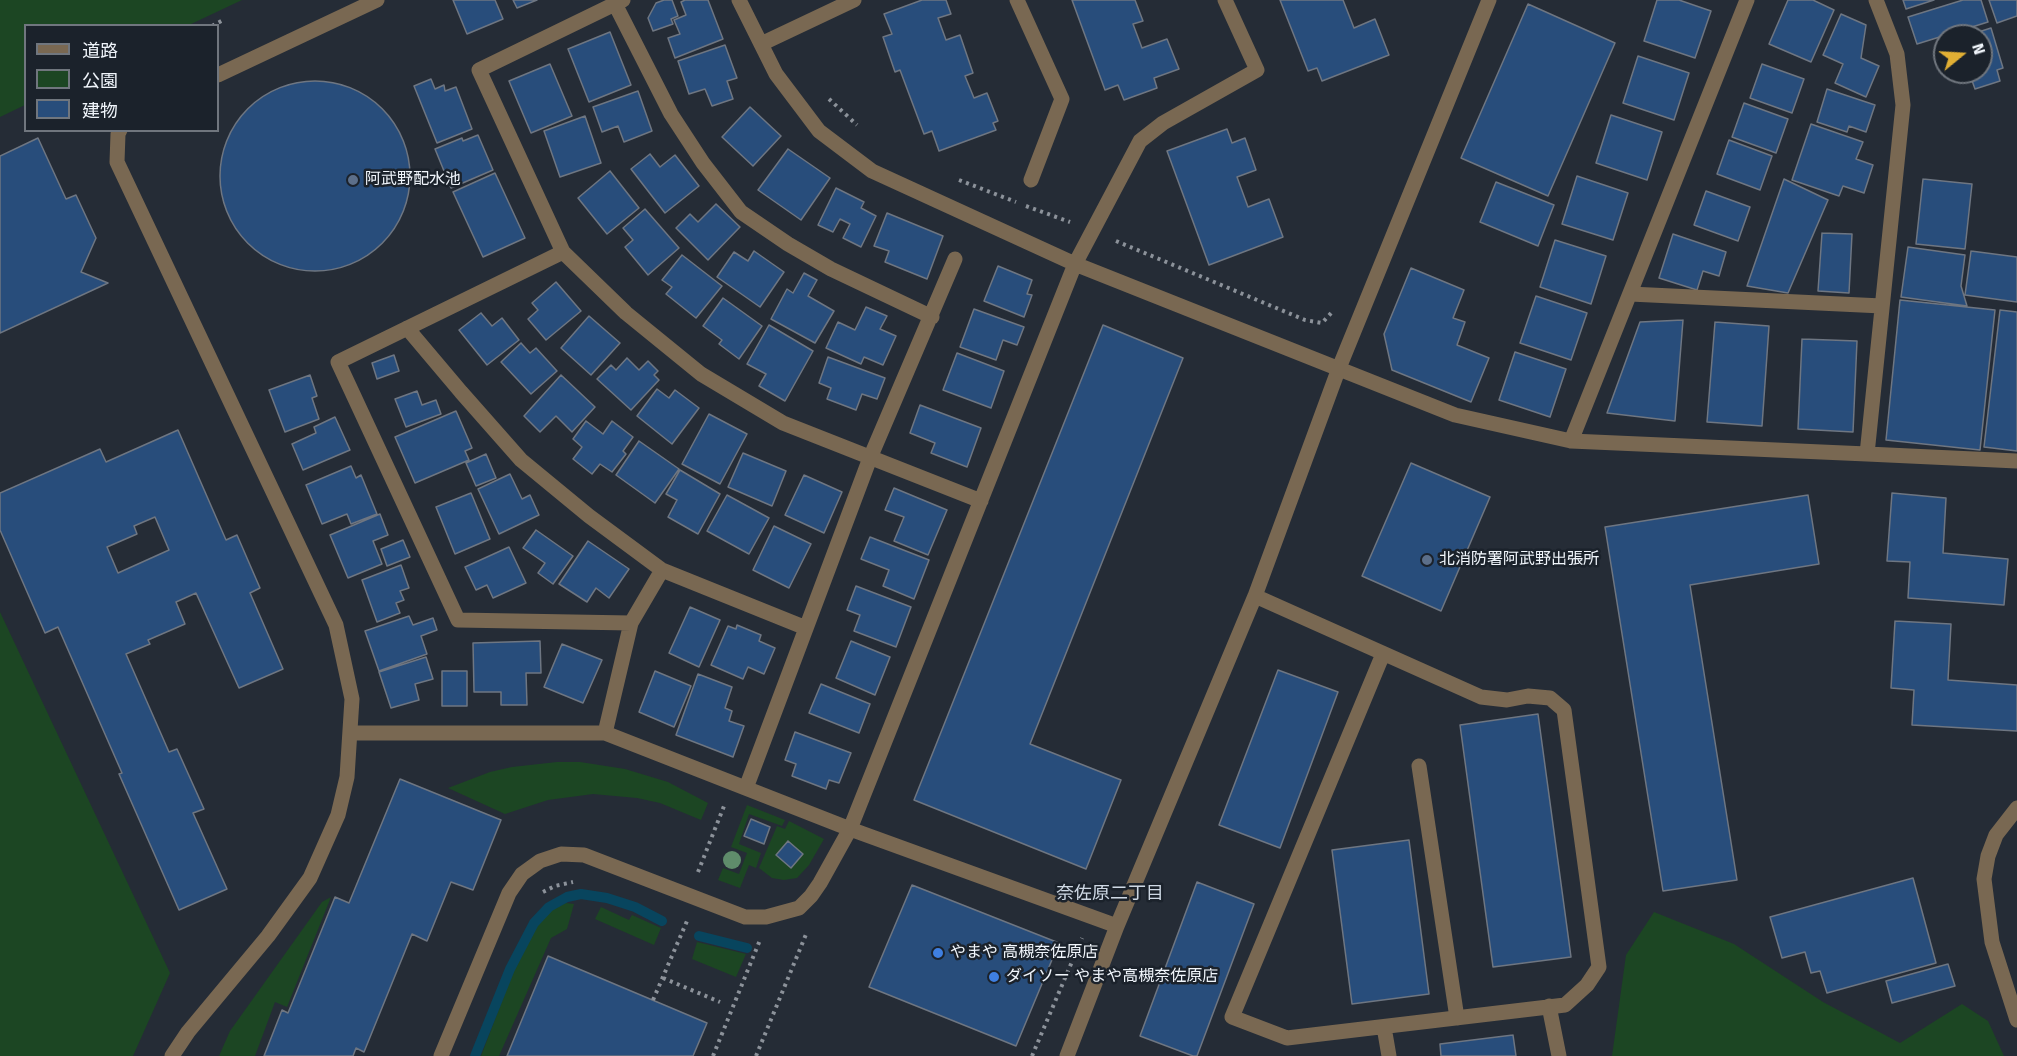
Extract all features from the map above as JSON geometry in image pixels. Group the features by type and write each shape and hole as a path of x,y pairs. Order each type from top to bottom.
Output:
{"street":[{"path":"219,75 378,0"},
{"path":"739,0 776,74 819,131 872,171 1075,264 1455,415 1571,441 2017,461"},
{"path":"761,44 854,0"},
{"path":"1017,0 1062,99 1031,180"},
{"path":"441,1056 514,883 530,867 550,856 584,855 745,917 766,917 799,908 820,883 850,829 1075,264 1140,141 1163,123 1257,70 1225,0"},
{"path":"1066,1056 1116,927 1255,596 1339,368 1489,0"},
{"path":"1571,441 1747,0"},
{"path":"1867,454 1903,105 1898,54 1876,0"},
{"path":"932,317 831,269 788,244 741,212 703,163 671,114 619,2 479,70 563,252 626,313 701,374 783,423 981,501"},
{"path":"118,132 117,162 336,625 352,699 347,777 338,815 309,878 268,936 188,1032 172,1056"},
{"path":"563,252 338,362 458,620 631,623"},
{"path":"746,788 870,458 955,260"},
{"path":"1630,294 1882,306"},
{"path":"407,328 521,460 589,516 662,570 806,628"},
{"path":"605,733 631,623 662,570"},
{"path":"1255,596 1481,697 1507,700 1528,696 1550,698 1564,710 1599,967 1587,985 1565,1005 1287,1038 1232,1017 1383,654"},
{"path":"351,733 605,733 850,829 1116,927"},
{"path":"1419,766 1457,1018"},
{"path":"2017,808 1996,835 1988,856 1984,879 1992,942 2017,1020"},
{"path":"1549,1006 1560,1056"},
{"path":"1384,1027 1389,1056"}],"path":[{"path":"216,24 225,19"},
{"path":"653,1000 728,798"},
{"path":"538,897 555,886 581,881"},
{"path":"1032,1056 1091,916"},
{"path":"756,1056 808,929"},
{"path":"713,1056 761,939"},
{"path":"663,978 720,1002"}],"green space":[{"path":"0,0 242,0 191,24 24,24 24,105 0,117"},
{"path":"0,612 170,973 133,1056 0,1056"},
{"path":"557,762 580,762 625,769 668,782 708,803 701,820 660,803 637,798 593,794 548,800 505,814 448,788 490,772"},
{"path":"747,805 785,820 782,826 749,814 739,844 761,853 756,868 749,865 740,888 718,880 723,868 739,874 747,853 731,847"},
{"path":"789,821 824,839 809,865 797,878 784,880 772,878 759,868 777,826 785,829"},
{"path":"331,897 287,1007 275,1002 255,1056 219,1056 230,1031 322,902"},
{"path":"566,903 574,904 567,929 551,938 499,1056 481,1056 513,972 536,927 551,910"},
{"path":"601,907 629,920 632,915 661,928 654,945 595,919"},
{"path":"1654,912 1734,944 1823,1002 1900,1043 1962,1004 1988,1021 2004,1056 1612,1056 1626,955"},
{"path":"697,942 746,954 736,977 692,959"}],"building":[{"path":"453,0 495,0 503,19 467,34"},
{"path":"513,0 537,0 517,8"},
{"path":"672,0 678,16 671,19 673,24 653,31 648,18 656,3"},
{"path":"708,0 723,39 675,58 668,38 680,34 674,20 686,15 681,2"},
{"path":"922,0 946,0 951,14 938,18 946,40 960,35 973,73 965,76 974,98 987,93 998,121 993,123 996,130 939,151 932,131 924,134 900,70 895,72 883,37 892,34 884,14"},
{"path":"1072,0 1135,0 1143,21 1133,24 1142,48 1167,39 1179,69 1154,78 1157,88 1124,100 1118,85 1105,90"},
{"path":"1280,0 1343,0 1354,28 1375,19 1389,55 1322,81 1317,68 1308,71"},
{"path":"1657,0 1679,0 1711,11 1695,58 1644,41"},
{"path":"1788,0 1813,0 1834,10 1811,62 1769,44"},
{"path":"1903,0 1934,0 1906,9"},
{"path":"1963,0 1981,0 1988,22 1933,24 1933,39 1917,44 1908,17"},
{"path":"1989,0 2017,0 2017,16 1997,23"},
{"path":"1528,4 1615,43 1548,196 1461,158"},
{"path":"1841,14 1866,25 1861,58 1879,66 1866,97 1835,83 1843,64 1823,55"},
{"path":"610,32 631,85 589,102 568,49"},
{"path":"1993,35 2003,68 1997,70 2000,81 1993,83"},
{"path":"725,45 737,78 727,81 733,99 712,106 705,89 689,94 678,61"},
{"path":"1638,56 1689,73 1674,120 1623,103"},
{"path":"550,64 572,116 531,133 509,81"},
{"path":"1762,64 1804,79 1792,113 1750,98"},
{"path":"431,79 435,89 444,85 445,91 456,87 472,129 437,143 414,86"},
{"path":"306,81 324,81 360,92 375,102 389,116 406,148 410,176 406,204 399,221 389,236 375,250 343,267 324,271 306,271 270,260 255,250 241,236 224,204 220,185 220,167 231,131 241,116 255,102 287,85"},
{"path":"1973,84 1991,84 1975,89"},
{"path":"1827,89 1875,105 1866,132 1849,126 1847,132 1817,122"},
{"path":"638,91 652,131 624,142 618,126 602,132 593,107"},
{"path":"1744,103 1788,119 1776,153 1732,137"},
{"path":"750,107 781,136 753,166 722,137"},
{"path":"1611,115 1662,132 1647,180 1596,163"},
{"path":"585,116 601,163 560,177 544,131"},
{"path":"1811,124 1863,142 1856,159 1873,165 1864,193 1843,186 1839,196 1792,180"},
{"path":"1227,129 1232,143 1245,138 1256,170 1237,177 1248,207 1269,199 1283,237 1209,265 1167,151"},
{"path":"478,135 493,170 451,188 435,149 462,138 463,141"},
{"path":"38,138 66,199 76,195 96,238 81,272 108,283 0,333 0,156"},
{"path":"1729,140 1772,156 1760,190 1717,174"},
{"path":"788,149 830,178 801,220 758,190"},
{"path":"650,154 660,167 675,155 699,186 665,213 631,169"},
{"path":"610,171 639,208 607,234 578,198"},
{"path":"495,173 525,238 483,257 453,192"},
{"path":"1577,176 1628,193 1613,240 1562,224"},
{"path":"1784,179 1828,200 1788,293 1747,286"},
{"path":"1923,179 1972,184 1965,249 1916,244"},
{"path":"1496,182 1554,205 1538,246 1480,222"},
{"path":"836,188 864,202 861,208 876,216 861,247 843,238 850,224 840,219 833,232 818,225"},
{"path":"1706,191 1750,207 1738,241 1694,225"},
{"path":"716,204 740,227 708,260 676,228 690,214 698,222"},
{"path":"645,209 679,248 648,275 625,247 633,240 623,228"},
{"path":"887,213 943,236 927,279 885,262 889,251 874,246"},
{"path":"1822,233 1852,234 1849,293 1818,291"},
{"path":"1673,234 1726,252 1719,276 1703,271 1697,290 1659,278"},
{"path":"1555,240 1606,256 1591,304 1540,287"},
{"path":"1908,247 1965,255 1961,286 1967,306 1901,297"},
{"path":"754,251 784,272 760,307 717,277 734,252 748,261"},
{"path":"1971,251 2017,257 2017,302 1965,295"},
{"path":"682,255 722,286 696,318 666,294 672,287 662,280"},
{"path":"998,266 1032,280 1027,294 1032,295 1024,317 984,301"},
{"path":"1411,268 1464,290 1453,318 1465,322 1457,345 1489,358 1471,402 1392,370 1384,334"},
{"path":"804,273 817,280 808,296 834,311 815,343 771,319 787,289 793,293"},
{"path":"556,282 581,311 546,340 528,319 538,310 532,303"},
{"path":"1536,296 1587,313 1571,360 1520,343"},
{"path":"723,298 762,326 739,359 719,344 722,340 703,326"},
{"path":"1900,300 1995,310 1980,450 1886,440"},
{"path":"866,307 887,316 880,329 896,336 883,365 864,357 861,364 826,348 838,322 855,330"},
{"path":"974,309 1024,327 1017,345 1003,340 996,360 960,347"},
{"path":"2000,310 2017,312 2017,451 1984,447"},
{"path":"481,313 492,326 502,318 519,340 487,365 459,330"},
{"path":"589,316 620,343 591,375 561,348"},
{"path":"1683,320 1675,421 1607,413 1640,322"},
{"path":"1715,322 1769,326 1762,426 1707,422"},
{"path":"769,325 813,351 785,401 759,386 766,374 747,364"},
{"path":"1103,325 1183,358 1030,744 1121,780 1086,869 914,800"},
{"path":"1802,339 1857,341 1853,432 1798,429"},
{"path":"521,343 530,353 536,348 557,371 531,394 501,362"},
{"path":"1515,352 1566,369 1550,417 1499,400"},
{"path":"957,353 1004,371 991,408 943,390"},
{"path":"394,355 399,371 377,379 372,363"},
{"path":"828,357 885,378 877,399 862,394 856,410 827,399 831,388 819,383"},
{"path":"627,358 639,370 648,361 658,371 654,375 659,380 631,410 597,379 611,365 616,370"},
{"path":"310,375 317,396 312,398 319,419 285,432 269,390"},
{"path":"561,375 595,407 572,432 556,416 540,432 524,416"},
{"path":"657,389 669,398 675,390 699,408 672,444 637,416"},
{"path":"417,391 422,405 436,400 441,414 406,427 395,399"},
{"path":"920,405 981,428 967,467 931,453 935,443 910,433"},
{"path":"456,411 472,448 465,451 469,460 415,483 395,437"},
{"path":"709,414 747,434 720,484 682,464"},
{"path":"335,417 350,450 303,470 292,444 316,433 314,427"},
{"path":"586,421 603,434 612,421 633,437 623,451 626,454 612,472 600,464 592,474 573,459 582,447 573,439"},
{"path":"178,430 226,540 237,535 260,588 250,593 283,669 239,688 196,593 176,602 185,624 148,640 150,644 126,654 169,752 177,749 204,809 193,813 227,889 179,910 58,627 45,633 0,530 0,493 100,449 106,462","holes":["155,517 169,550 118,573 107,547 137,534 134,526"]},
{"path":"639,441 679,469 655,503 616,475"},
{"path":"743,453 786,471 772,506 728,487"},
{"path":"486,454 496,478 476,486 466,463"},
{"path":"1411,463 1490,497 1441,611 1362,576"},
{"path":"351,466 356,478 361,475 377,514 351,524 347,514 322,524 306,485"},
{"path":"680,470 720,494 698,534 668,517 677,500 666,494"},
{"path":"510,474 522,499 530,495 539,515 499,534 478,489"},
{"path":"804,475 842,492 824,533 785,515"},
{"path":"894,488 947,510 928,555 894,541 904,517 885,510"},
{"path":"471,493 490,539 455,554 436,507"},
{"path":"1892,493 1946,498 1943,553 2008,559 2004,605 1908,598 1910,562 1887,561"},
{"path":"727,495 769,518 749,554 707,531"},
{"path":"1808,495 1819,564 1690,585 1737,880 1663,891 1605,527"},
{"path":"380,514 388,535 373,541 382,564 348,578 330,535"},
{"path":"774,526 811,544 789,588 753,570"},
{"path":"536,530 573,556 553,584 538,573 545,563 523,548"},
{"path":"870,537 929,560 914,599 883,586 889,570 861,559"},
{"path":"403,540 410,557 387,566 381,549"},
{"path":"588,541 629,569 609,598 596,588 587,602 559,584"},
{"path":"509,547 526,583 493,598 487,585 476,590 465,567"},
{"path":"401,565 409,588 400,591 404,600 396,603 400,613 377,622 362,580"},
{"path":"856,586 911,607 896,647 854,631 860,615 847,610"},
{"path":"690,607 720,620 699,667 669,653"},
{"path":"409,616 413,625 433,618 437,630 421,636 427,654 379,671 365,631"},
{"path":"1895,621 1951,624 1948,680 2017,685 2017,731 1912,725 1914,690 1891,688"},
{"path":"737,625 761,635 759,641 775,648 764,674 748,667 743,679 711,665 728,626 736,629"},
{"path":"540,641 541,673 526,673 527,705 501,705 501,692 474,692 473,643"},
{"path":"851,641 890,657 875,695 836,678"},
{"path":"562,644 602,660 583,703 544,687"},
{"path":"426,657 433,679 415,684 419,700 391,708 379,672"},
{"path":"1278,670 1338,692 1280,848 1219,825"},
{"path":"442,671 467,671 467,706 442,706"},
{"path":"655,671 691,686 674,727 639,712"},
{"path":"698,674 732,687 725,708 732,711 729,721 744,726 733,757 676,735"},
{"path":"821,684 870,704 859,733 809,713"},
{"path":"1538,714 1571,957 1493,967 1460,725"},
{"path":"795,732 851,753 839,783 829,780 826,789 792,776 796,764 785,760"},
{"path":"400,779 501,820 473,890 451,882 427,941 412,934 364,1052 356,1048 353,1056 264,1056 282,1010 288,1013 335,897 349,903"},
{"path":"751,819 770,827 764,844 744,836"},
{"path":"1409,840 1429,994 1352,1004 1332,850"},
{"path":"788,841 803,854 791,868 776,855"},
{"path":"1913,878 1936,963 1827,993 1820,971 1811,973 1805,952 1782,958 1770,917"},
{"path":"1197,882 1254,904 1197,1056 1193,1056 1140,1036"},
{"path":"912,885 1059,943 1016,1046 869,987"},
{"path":"548,956 707,1023 693,1056 507,1056"},
{"path":"1948,964 1955,986 1892,1003 1886,981"},
{"path":"1513,1035 1516,1056 1441,1056 1440,1044"}],"waterway":[{"path":"475,1056 510,969 534,923 549,907 567,897 581,894 607,898 635,907 662,921"},
{"path":"699,936 747,948"}],"place":[{"name":"阿武野配水池","path":"353,180"},
{"name":"北消防署阿武野出張所","path":"1427,560"},
{"name":"やまや 高槻奈佐原店","path":"938,953"},
{"name":"ダイソー やまや高槻奈佐原店","path":"994,977"}],"district":[{"name":"奈佐原二丁目","path":"1110,894"}]}
